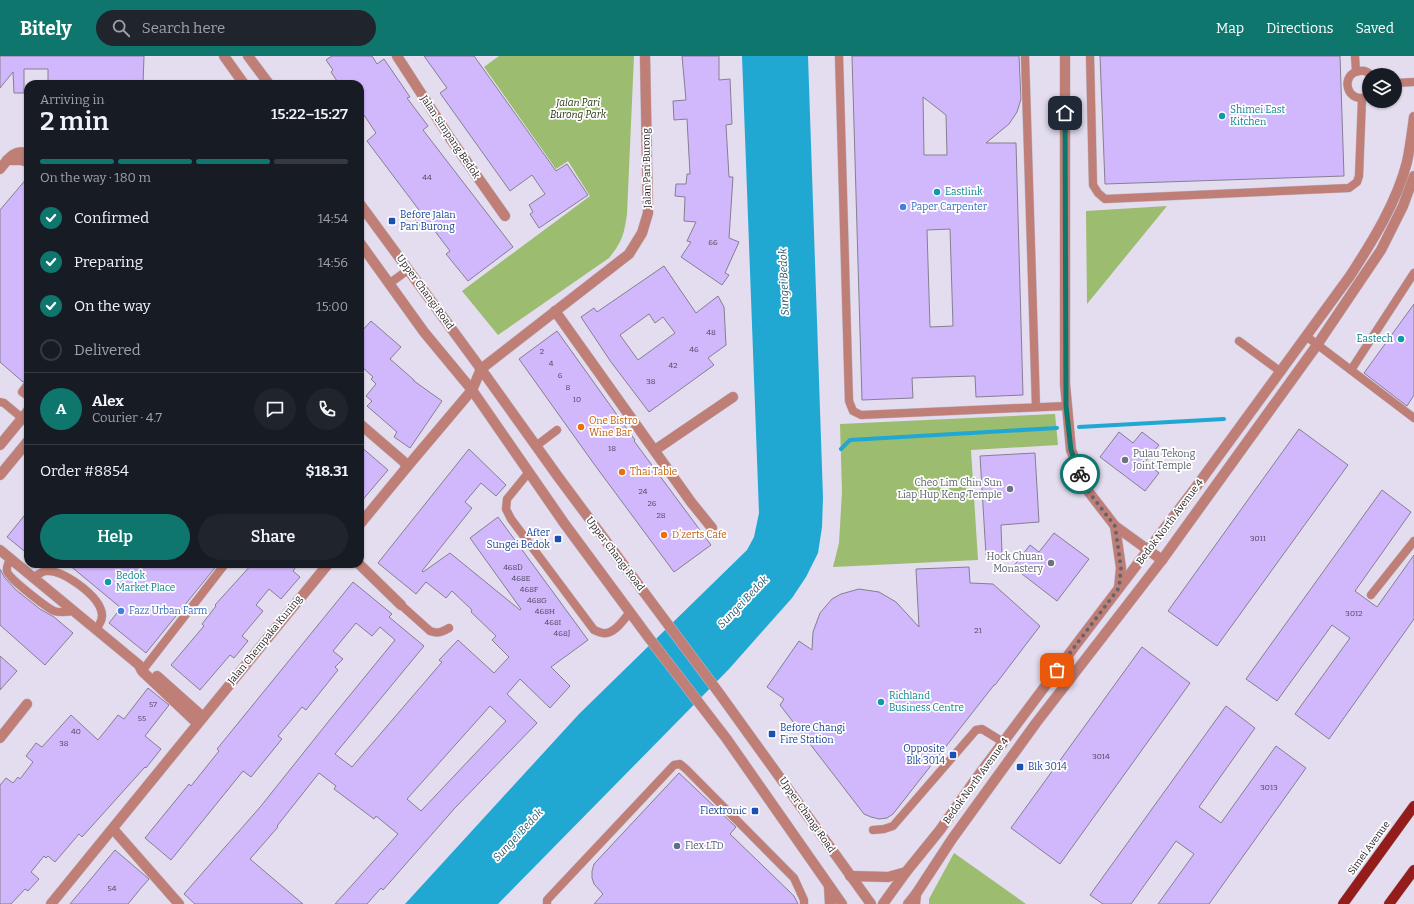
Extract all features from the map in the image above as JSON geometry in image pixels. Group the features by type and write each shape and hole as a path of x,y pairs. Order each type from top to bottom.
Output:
{"main road":[{"name":"Simei Avenue","path":"1343,904 1414,806"},
{"path":"1389,904 1414,870"}],"street":[{"path":"224,56 241,80"},
{"path":"248,56 266,80"},
{"name":"Jalan Simpang Bedok","path":"397,56 450,138 506,216"},
{"name":"Jalan Pari Burong","path":"472,390 481,369 629,254 642,233 648,213 645,56"},
{"path":"1065,56 1066,406 1071,450 1088,491 1115,526 1162,560"},
{"name":"Bedok North Avenue 4","path":"883,904 906,872 940,830 1003,742 1281,372 1350,276 1371,244 1397,191 1407,162 1414,117"},
{"path":"0,169 14,154 20,151 24,152"},
{"path":"8,160 24,161"},
{"name":"Bedok North Avenue 4","path":"908,904 915,899 952,839 1036,723 1162,560 1317,345 1381,250 1411,194 1414,176"},
{"name":"Upper Changi Road","path":"364,210 536,446 717,690 870,904"},
{"path":"364,248 424,332 472,390 564,523 649,638 726,738 842,904"},
{"path":"555,311 691,502 712,528"},
{"path":"364,519 472,390"},
{"path":"655,450 733,397"},
{"path":"0,445 24,419"},
{"path":"364,427 403,461 407,467"},
{"path":"0,475 24,446"},
{"path":"1115,526 1121,568 1119,588"},
{"path":"0,550 142,667 200,720"},
{"name":"Jalan Chempaka Kuning","path":"51,904 325,568"},
{"path":"363,568 401,605"},
{"path":"0,738 27,704"},
{"path":"113,829 178,904"},
{"path":"850,876 888,877 906,872"},
{"path":"829,886 830,904"}],"lane":[{"path":"839,56 849,401 853,412 861,415 1066,406"},
{"path":"1025,56 1036,407"},
{"path":"1090,56 1093,185 1098,193 1105,199 1349,188 1357,182 1359,176 1364,108"},
{"path":"1356,56 1356,71"},
{"path":"1362,70 1356,71 1351,75 1347,81 1347,87 1350,93 1355,97 1362,97"},
{"path":"1402,83 1414,82"},
{"path":"1397,191 1411,194"},
{"path":"390,283 408,270"},
{"path":"1351,370 1414,273"},
{"path":"1306,336 1414,418"},
{"path":"1240,341 1281,372"},
{"path":"0,402 24,416"},
{"path":"536,446 557,430"},
{"path":"529,472 507,499 506,509 511,519 594,630 603,634 610,633 630,612"},
{"path":"1371,595 1414,541"},
{"path":"10,558 7,568 8,574 36,599 55,611 73,611"},
{"path":"142,667 222,568"},
{"path":"33,578 45,570 56,571 83,587 101,609 102,620 96,630"},
{"path":"401,605 434,633 440,633 449,628"},
{"path":"874,830 893,826 976,730 982,729 1003,742"},
{"path":"547,904 547,900 674,765 680,764 794,878 804,900 804,904"}],"green space":[{"name":"Jalan Pari Burong Park","path":"499,56 634,56 627,214 620,243 609,258 498,335 462,291 590,196 568,161 556,169 484,67"},
{"path":"1167,206 1087,304 1086,211"},
{"path":"1055,414 1058,445 971,450 978,560 833,567 839,543 842,492 840,424"},
{"path":"954,853 1026,904 929,904 929,899"}],"water":[{"name":"Sungei Bedok","path":"742,56 808,56 823,498 822,527 818,553 806,577 792,598 729,669 498,904 405,904 579,714 747,550 754,537 759,513"}],"building":[{"path":"0,56 144,56 143,80 48,80 48,69 24,69 24,93 14,93 13,72 0,88"},
{"path":"332,56 372,56 377,64 384,59 410,97 407,98 428,126 423,130 513,247 468,281 446,254 450,251 431,226 424,231 415,219 422,214 367,141 376,133 364,115 364,80 336,80 331,72 333,70 326,60"},
{"path":"424,56 474,56 556,171 567,164 588,195 539,228 530,214 533,212 529,205 545,194 532,175 510,191 440,93 447,88"},
{"path":"682,56 719,56 719,80 730,79 732,124 726,125 729,177 733,177 729,238 739,242 725,273 729,275 722,285 681,257 691,242 687,241 696,222 684,221 685,197 675,196 676,184 686,184 687,174 690,174 687,119 674,120 673,101 686,100"},
{"name":"Eastlink","path":"852,56 1019,56 1021,99 1017,112 1009,124 986,143 1016,143 1023,395 976,397 975,376 942,377 912,378 913,398 862,400","holes":["923,97 946,115 947,155 924,155","950,229 953,326 930,327 927,230"]},
{"name":"Shimei East Kitchen","path":"1100,56 1340,56 1344,176 1105,184"},
{"path":"24,182 23,382 0,362 0,210"},
{"path":"664,266 696,313 718,296 724,307 726,345 708,358 714,365 649,412 611,362 581,317 594,308 597,312","holes":["649,314 655,323 663,317 675,333 638,360 620,335"]},
{"name":"Eastech","path":"1414,304 1414,395 1407,406 1364,373"},
{"path":"371,321 401,347 390,359 414,381 442,401 410,448 394,437 397,432 367,406 372,401 366,396 376,384 371,379 373,377 364,369 364,329"},
{"path":"557,331 635,440 634,441 711,545 674,572 519,359"},
{"path":"1299,429 1348,465 1217,646 1168,611"},
{"name":"Pulau Tekong Joint Temple","path":"1119,432 1133,443 1142,432 1159,445 1145,462 1159,473 1145,491 1100,457"},
{"path":"364,449 388,470 364,498"},
{"path":"469,449 506,485 496,496 481,483 465,502 472,508 422,571 423,572 450,553 520,610 521,609 470,538 498,517 588,640 551,667 570,686 550,708 520,679 507,694 537,723 454,809 383,890 381,888 367,904 335,904 398,834 376,816 374,819 334,789 336,786 319,773 277,826 278,827 250,859 303,904 195,904 184,894 261,806 395,640 380,627 372,636 356,623 333,651 343,659 335,667 338,670 306,710 302,707 278,736 282,739 251,777 243,771 171,860 145,838 189,784 191,786 219,751 217,749 353,582 392,614 389,617 424,646 335,754 352,767 442,662 439,660 458,640 494,673 509,657 492,640 496,636 452,591 446,598 426,582 416,594 378,563","holes":["490,706 506,721 421,811 407,799"]},
{"name":"Cheo Lim Chin Sun Liap Hup Keng Temple","path":"1035,453 1039,522 1001,525 1002,554 986,555 980,456"},
{"path":"1382,490 1411,512 1355,591 1377,607 1414,555 1414,619 1329,739 1295,714 1350,638 1332,625 1277,701 1246,679"},
{"path":"24,516 24,551 7,537"},
{"name":"Hock Chuan Monastery","path":"1054,533 1089,559 1057,601 1013,567 1030,545 1039,552"},
{"name":"Richland Business Centre","path":"969,567 970,583 993,584 1040,626 893,814 887,818 879,819 871,817 864,814 780,705 784,699 767,687 799,641 812,650 813,632 820,613 832,599 841,594 859,589 879,592 896,602 919,627 916,569"},
{"path":"73,568 215,568 146,653 109,623 121,608"},
{"path":"248,568 295,568 293,571 300,577 281,599 269,589 256,605 263,611 242,636 248,641 234,658 230,655 200,690 171,665 204,626 202,624 216,606 215,605"},
{"path":"0,569 5,578 16,590 40,609 54,617 73,633 45,665 0,625"},
{"path":"1142,647 1190,683 1060,864 1011,828"},
{"path":"0,656 17,671 0,690"},
{"path":"148,688 169,705 145,736 161,749 146,768 145,767 82,837 79,834 55,862 48,856 46,858 44,856 31,872 39,879 28,891 25,889 11,904 0,904 0,785 6,778 13,783 18,777 20,779 33,762 26,756 36,743 42,747 71,715 98,740 118,715 124,719"},
{"path":"1226,706 1255,728 1199,807 1221,823 1276,746 1306,768 1209,904 1158,904 1194,854 1176,841 1131,904 1103,904 1090,895"},
{"name":"Flex LTD","path":"679,773 736,827 730,834 794,896 798,904 594,904 603,894 594,884 592,878 594,864"},
{"path":"115,850 149,879 128,904 70,904"}],"waterway":[{"path":"1079,427 1224,419"},
{"path":"841,449 850,440 1057,428"}],"way so far":[{"path":"1057,670 1119,588 1121,568 1115,526 1088,491 1080,474"}],"place":[{"name":"Shimei East Kitchen","path":"1222,116"},
{"name":"Eastlink","path":"937,192"},
{"name":"Paper Carpenter","path":"903,207"},
{"name":"Before Jalan Pari Burong","path":"392,221"},
{"name":"Eastech","path":"1401,339"},
{"name":"One Bistro Wine Bar","path":"581,427"},
{"name":"Pulau Tekong Joint Temple","path":"1125,460"},
{"name":"Thai Table","path":"622,472"},
{"name":"Cheo Lim Chin Sun Liap Hup Keng Temple","path":"1010,489"},
{"name":"D'zerts Cafe","path":"664,535"},
{"name":"After Sungei Bedok","path":"558,539"},
{"name":"Hock Chuan Monastery","path":"1051,563"},
{"name":"Bedok Market Place","path":"108,582"},
{"name":"Fazz Urban Farm","path":"121,611"},
{"name":"Richland Business Centre","path":"881,702"},
{"name":"Before Changi Fire Station","path":"772,734"},
{"name":"Opposite Blk 3014","path":"953,755"},
{"name":"Blk 3014","path":"1020,767"},
{"name":"Flextronic","path":"755,811"},
{"name":"Flex LTD","path":"677,846"}],"route":[{"path":"1065,113 1065,384 1071,450 1080,474"}]}
